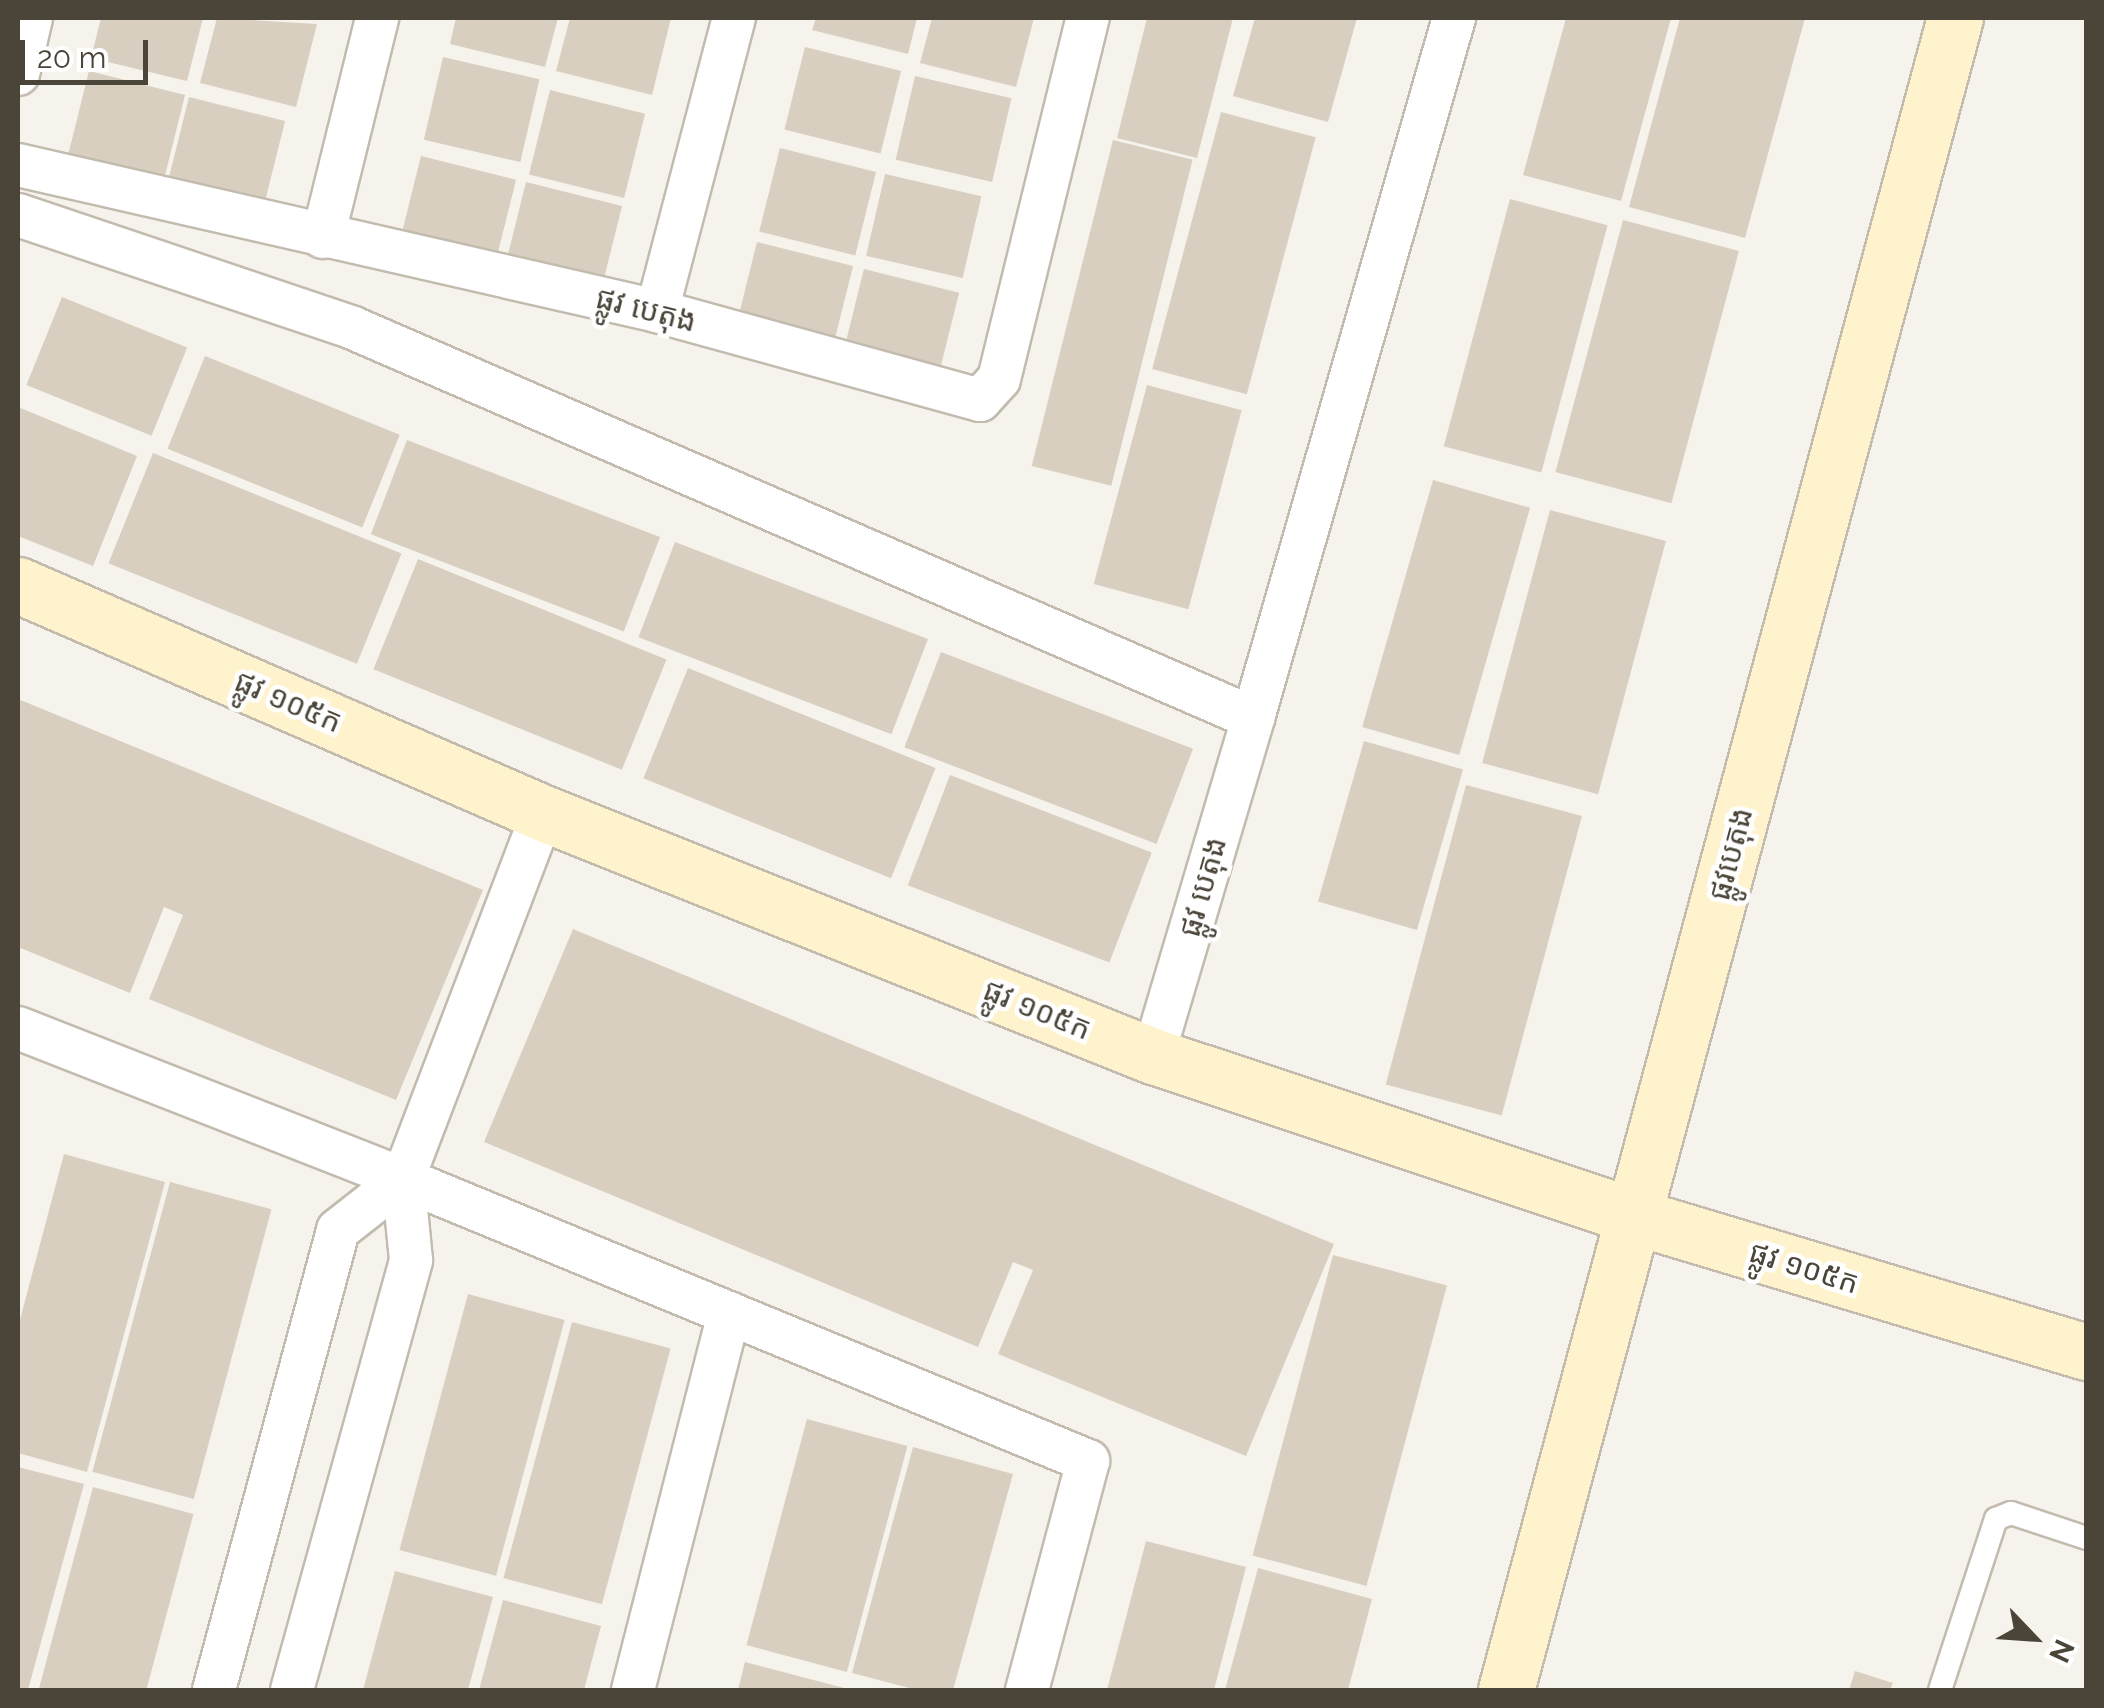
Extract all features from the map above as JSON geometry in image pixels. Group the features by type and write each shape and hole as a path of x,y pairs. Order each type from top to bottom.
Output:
{"main road":[{"name":"ផ្លូវបេតុង","path":"1506,1690 1955,18"},
{"name":"ផ្លូវ ១០៥ក","path":"18,585 543,814 1153,1056 1634,1216 2086,1352"}],"street":[{"path":"18,74 31,18"},
{"path":"323,237 377,18"},
{"path":"657,311 734,18"},
{"name":"ផ្លូវ បេតុង","path":"18,165 657,311 965,399 980,400 1000,379 1088,18"},
{"name":"ផ្លូវ បេតុង","path":"1153,1056 1454,18"},
{"path":"18,215 353,328 1253,718"},
{"path":"292,1690 411,1260 403,1178 543,814"},
{"path":"18,1028 403,1178 1088,1462 1026,1690"},
{"path":"214,1690 338,1230 403,1178"},
{"path":"633,1690 729,1313"}],"lane":[{"path":"1940,1690 1996,1519 2012,1513 2086,1538"}],"building":[{"path":"101,18 203,18 187,81 91,58"},
{"path":"217,18 317,24 296,107 200,83"},
{"path":"456,18 558,18 545,67 450,44"},
{"path":"570,18 671,18 652,95 556,71"},
{"path":"816,18 917,18 908,54 812,30"},
{"path":"932,18 1034,18 1016,87 920,63"},
{"path":"1147,18 1233,18 1197,158 1117,138"},
{"path":"1255,18 1357,18 1328,122 1233,96"},
{"path":"1566,18 1671,18 1621,201 1523,175"},
{"path":"1680,18 1805,18 1745,238 1629,207"},
{"path":"805,47 901,71 880,153 784,129"},
{"path":"443,57 539,79 520,162 424,140"},
{"path":"89,71 185,95 164,179 68,155"},
{"path":"915,76 1011,98 992,182 896,160"},
{"path":"550,90 645,114 624,198 529,174"},
{"path":"189,97 285,121 264,205 168,181"},
{"path":"1221,112 1316,137 1247,394 1152,369"},
{"path":"1113,140 1193,160 1111,486 1032,466"},
{"path":"780,148 876,172 855,255 759,231"},
{"path":"421,156 516,180 495,263 400,239"},
{"path":"885,174 981,196 963,278 866,256"},
{"path":"526,182 622,206 601,288 505,264"},
{"path":"1510,199 1608,225 1541,472 1444,446"},
{"path":"1623,220 1739,251 1671,503 1555,472"},
{"path":"757,242 853,266 832,348 736,324"},
{"path":"864,269 959,293 938,376 843,352"},
{"path":"62,297 187,348 152,436 26,385"},
{"path":"205,356 400,435 362,527 168,449"},
{"path":"1147,385 1242,410 1188,609 1094,584"},
{"path":"18,407 137,456 93,566 18,536"},
{"path":"407,440 660,537 624,631 371,534"},
{"path":"153,453 401,553 357,664 108,563"},
{"path":"1433,480 1530,508 1459,755 1362,727"},
{"path":"1550,510 1666,541 1598,794 1482,763"},
{"path":"675,542 928,639 891,734 638,637"},
{"path":"418,559 666,659 622,770 373,669"},
{"path":"941,652 1193,749 1157,844 904,747"},
{"path":"688,668 936,768 891,878 643,778"},
{"path":"18,699 483,890 396,1100 149,999 183,915 164,907 130,993 18,947"},
{"path":"1364,741 1463,769 1417,930 1318,902"},
{"path":"950,775 1152,852 1109,963 908,885"},
{"path":"1466,785 1582,816 1502,1115 1386,1084"},
{"path":"573,929 1334,1244 1246,1456 998,1354 1033,1270 1013,1262 978,1347 484,1142"},
{"path":"64,1154 165,1182 87,1472 18,1453 18,1327"},
{"path":"170,1182 271,1209 194,1499 92,1472"},
{"path":"1333,1255 1447,1286 1366,1586 1253,1555"},
{"path":"468,1294 565,1320 496,1576 399,1550"},
{"path":"572,1322 671,1348 602,1604 503,1578"},
{"path":"807,1419 907,1446 847,1672 746,1645"},
{"path":"913,1447 1013,1474 953,1690 917,1690 852,1673"},
{"path":"18,1467 84,1484 28,1690 18,1690"},
{"path":"93,1487 193,1514 146,1690 39,1690"},
{"path":"1146,1541 1246,1567 1214,1690 1107,1690"},
{"path":"1258,1568 1372,1599 1348,1690 1225,1690"},
{"path":"395,1571 493,1597 468,1690 363,1690"},
{"path":"503,1600 601,1626 584,1690 479,1690"},
{"path":"745,1662 848,1689 848,1690 738,1690"},
{"path":"1855,1671 1893,1683 1890,1690 1849,1690"}]}
